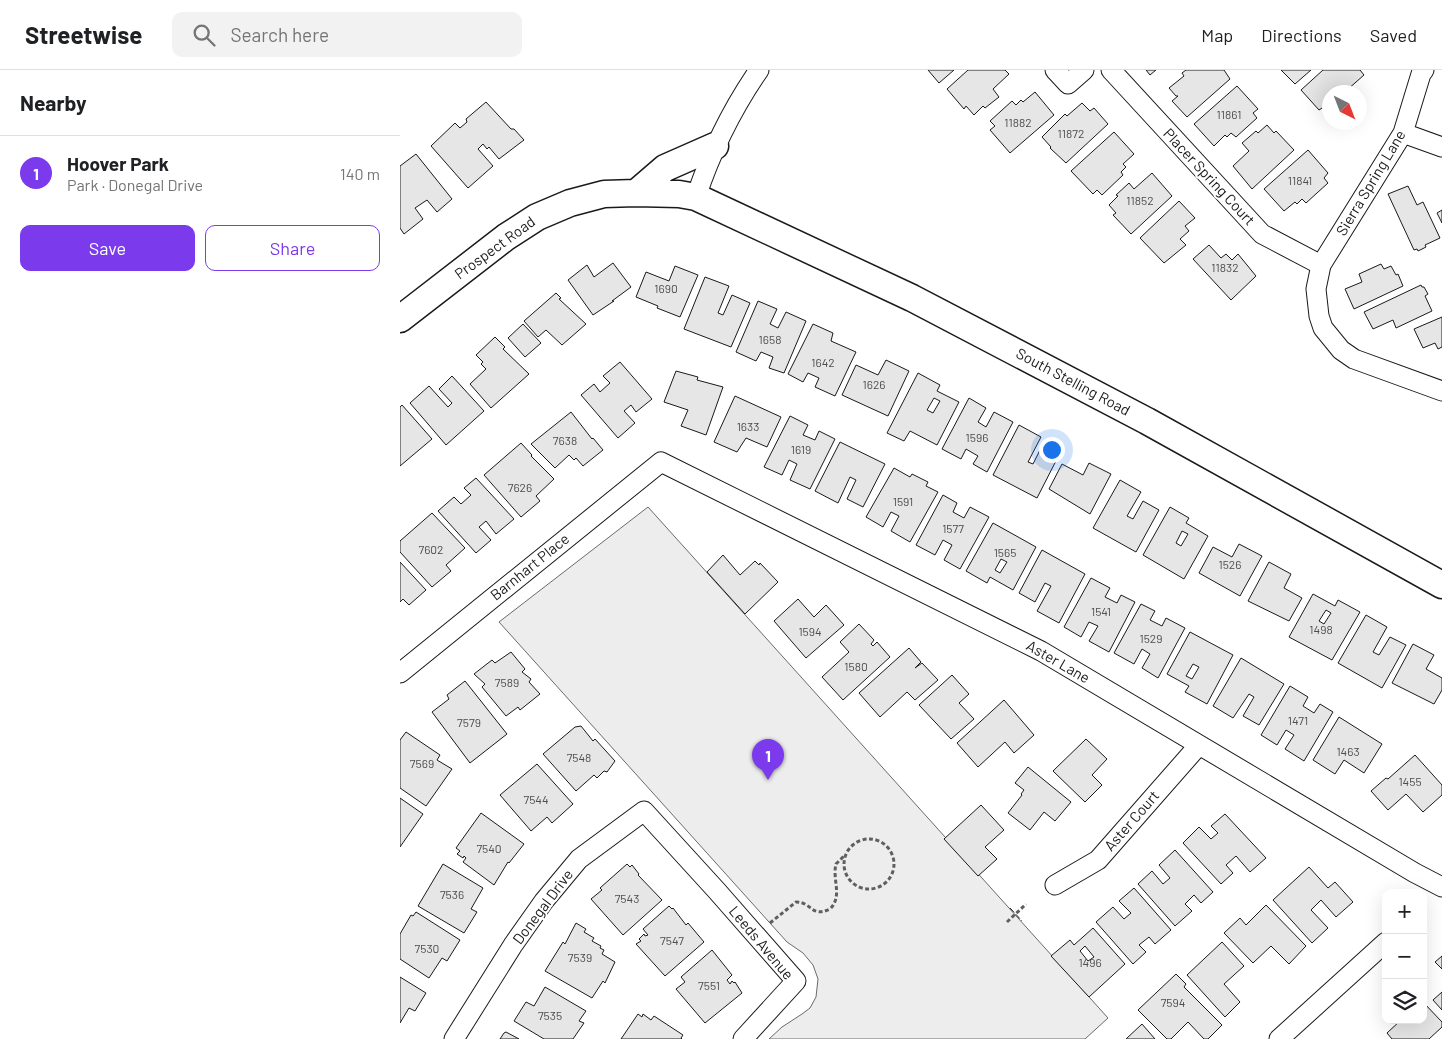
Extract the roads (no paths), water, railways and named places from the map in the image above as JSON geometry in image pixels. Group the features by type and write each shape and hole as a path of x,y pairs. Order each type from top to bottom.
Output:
{"main road":[{"path":"636,193 665,168 715,146"},
{"name":"Prospect Road","path":"400,319 506,238 537,217 570,203 604,194 679,194 696,197"},
{"name":"South Stelling Road","path":"696,197 929,307 1147,421 1442,586"}],"street":[{"path":"696,197 715,146 759,70"},
{"path":"1055,70 1068,84 1084,70"},
{"name":"Placer Spring Court","path":"1111,70 1262,234 1321,265"},
{"name":"Sierra Spring Lane","path":"1321,265 1403,133 1420,71"},
{"path":"1403,133 1442,147"},
{"path":"1321,265 1316,289 1319,316 1327,333 1341,350 1354,359 1442,391"},
{"name":"Barnhart Place","path":"400,673 661,462"},
{"name":"Aster Lane","path":"661,462 1041,651 1435,883"},
{"name":"Aster Court","path":"1056,885 1098,860 1199,744"},
{"name":"Donegal Drive","path":"454,1039 513,945 544,901 579,859 644,811 717,891"},
{"name":"Leeds Avenue","path":"717,891 796,981 743,1039"},
{"path":"1279,1039 1382,946"}],"place":[{"name":"Hoover Park","path":"768,780"}]}
